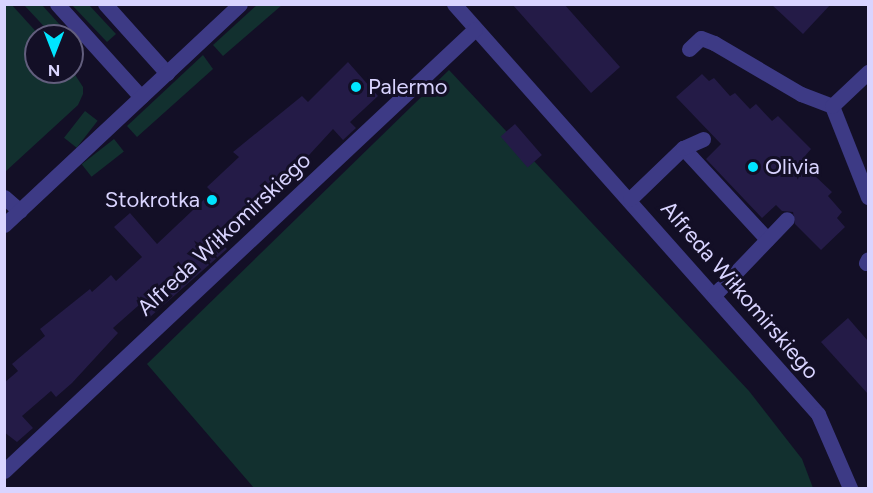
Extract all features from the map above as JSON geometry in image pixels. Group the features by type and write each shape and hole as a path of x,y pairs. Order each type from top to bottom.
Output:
{"street":[{"path":"57,4 141,97"},
{"path":"105,4 167,73"},
{"path":"4,225 240,4"},
{"name":"Alfreda Wiłkomirskiego","path":"454,4 630,199 818,414 850,489"},
{"name":"Alfreda Wiłkomirskiego","path":"4,471 475,29"},
{"path":"689,49 701,38 714,43 801,94 832,106 868,197"},
{"path":"832,106 868,72"},
{"path":"630,199 683,148 703,139"},
{"path":"683,148 767,239"},
{"path":"4,197 20,211"},
{"path":"714,295 787,219"}],"green space":[{"path":"11,4 29,24 24,24 24,84 81,84 83,87 83,94 78,105 5,172 4,5"},
{"path":"258,4 282,5 223,56 213,45"},
{"path":"24,5 42,5 59,24 42,24"},
{"path":"72,5 89,5 116,34 107,42"},
{"path":"203,55 213,69 137,137 127,126"},
{"path":"449,70 749,391 802,459 813,488 254,488 147,364"},
{"path":"85,111 98,121 77,148 64,138"},
{"path":"114,139 124,152 92,177 82,164"}],"building":[{"path":"512,4 564,4 620,67 591,93"},
{"path":"771,4 831,4 803,34"},
{"path":"348,62 378,96 350,122 356,128 343,140 333,129 249,218 244,213 216,238 227,249 150,317 139,305 113,328 118,333 72,383 56,397 51,391 22,416 33,428 17,442 4,432 4,383 18,371 12,364 45,336 40,329 90,289 92,292 111,275 116,281 142,257 114,227 130,213 157,244 212,192 207,187 239,157 233,152 302,96 308,102"},
{"path":"702,74 709,81 714,78 730,96 735,93 750,109 756,104 772,121 778,116 811,149 805,156 819,171 814,175 832,192 828,196 842,212 837,218 845,227 821,250 795,224 793,212 782,211 776,205 762,218 706,159 721,144 676,97"},
{"path":"515,124 542,155 528,167 501,136"},
{"path":"848,318 868,341 868,394 821,342"}],"place":[{"name":"Palermo","path":"356,87"},
{"name":"Olivia","path":"753,167"},
{"name":"Stokrotka","path":"212,200"}]}
